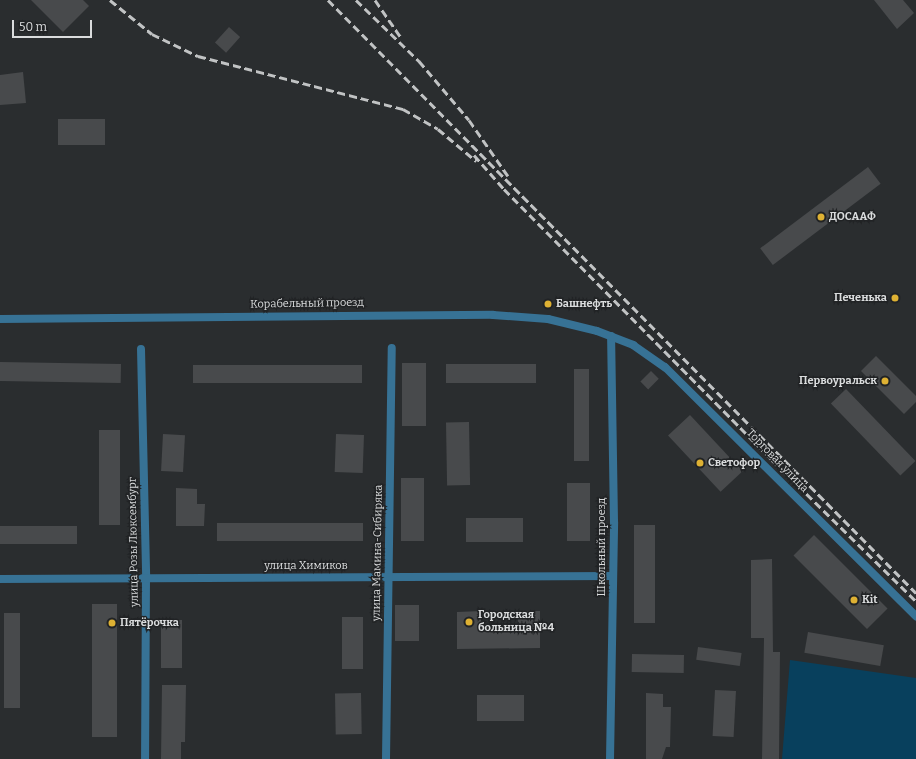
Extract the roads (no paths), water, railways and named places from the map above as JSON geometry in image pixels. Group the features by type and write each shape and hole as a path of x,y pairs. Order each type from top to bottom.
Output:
{"street":[{"name":"Корабельный проезд","path":"0,319 522,316 571,324 611,336"},
{"name":"Школьный проезд","path":"610,759 613,576 611,336"},
{"name":"Торговая улица","path":"611,336 638,348 665,367 916,616"},
{"name":"улица Мамина-Сибиряка","path":"386,759 392,348"},
{"name":"улица Розы Люксембург","path":"141,349 146,578 144,759"},
{"name":"улица Химиков","path":"0,579 613,576"}],"railway":[{"path":"110,0 152,34 198,56 403,109 438,129 476,161"},
{"path":"328,0 916,593"},
{"path":"356,0 419,61 469,120 508,176"},
{"path":"375,0 402,39"},
{"path":"474,155 504,189 772,460 916,601"}],"place":[{"name":"ДОСААФ","path":"821,217"},
{"name":"Печенька","path":"895,298"},
{"name":"Башнефть","path":"548,304"},
{"name":"Первоуральск","path":"885,381"},
{"name":"Светофор","path":"700,463"},
{"name":"Kit","path":"854,600"},
{"name":"Городская больница №4","path":"469,622"},
{"name":"Пятёрочка","path":"112,623"}]}
